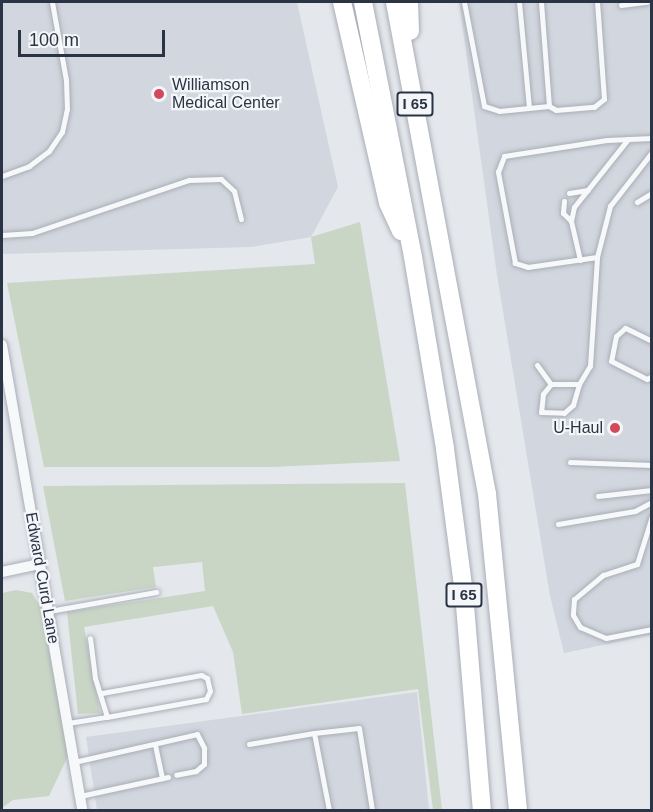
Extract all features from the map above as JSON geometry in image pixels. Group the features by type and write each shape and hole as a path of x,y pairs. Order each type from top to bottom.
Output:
{"highway":[{"path":"342,2 388,203 413,257"},
{"name":"I 65","path":"363,2 413,257 445,449 464,593 482,810"},
{"name":"I 65","path":"395,2 436,207 487,494 518,810"},
{"path":"409,2 436,207"}],"street":[{"name":"Edward Curd Lane","path":"2,345 82,810"},
{"path":"2,572 40,564"}],"lane":[{"path":"2,176 29,166 49,151 62,132 67,109 66,80 52,2"},
{"path":"464,2 484,106 499,111 549,106 556,110 594,107 604,99 597,2"},
{"path":"519,2 529,108"},
{"path":"541,2 549,106"},
{"path":"621,5 647,2"},
{"path":"597,257 528,267 516,263 498,172 504,156 628,139 651,138"},
{"path":"580,260 571,220 574,207 628,139"},
{"path":"551,384 543,394 541,412 564,413 573,405 579,384 590,366 597,257 610,206 651,152"},
{"path":"2,235 32,233 189,180 221,179 234,190 241,219"},
{"path":"569,194 588,190"},
{"path":"637,202 651,193"},
{"path":"564,201 563,213 571,220"},
{"path":"651,341 625,328 616,336 611,360 647,379 651,376"},
{"path":"537,365 551,384"},
{"path":"551,384 579,384"},
{"path":"570,462 651,465"},
{"path":"598,496 651,490"},
{"path":"558,524 635,511 651,502"},
{"path":"651,516 636,564 603,575 574,599 573,615 580,627 606,638 651,629"},
{"path":"48,611 156,592"},
{"path":"90,638 95,678 102,693 106,717"},
{"path":"68,723 206,699 210,691 207,678 201,675 102,693"},
{"path":"249,744 359,728 372,810"},
{"path":"314,733 328,810"},
{"path":"74,762 155,745 169,738 197,734 202,740 206,757 201,769 176,775"},
{"path":"80,796 165,777 155,745"}],"shaded area":[{"name":"Williamson Medical Center","path":"2,2 297,2 338,187 311,237 251,247 2,254"},
{"path":"459,2 651,2 651,635 564,653 550,596 497,275"},
{"path":"417,692 429,810 97,810 86,737"}],"green space":[{"path":"360,222 400,461 272,467 44,467 7,283 315,264 311,237"},
{"path":"405,483 442,810 433,810 418,689 242,714 233,652 213,606 84,627 100,713 78,714 67,612 205,591 202,562 153,567 156,587 65,601 43,486"},
{"path":"16,590 32,593 41,608 68,756 49,796 13,800 2,808 2,593"}],"place":[{"name":"Williamson Medical Center","path":"159,94"},
{"name":"U-Haul","path":"615,428"}]}
